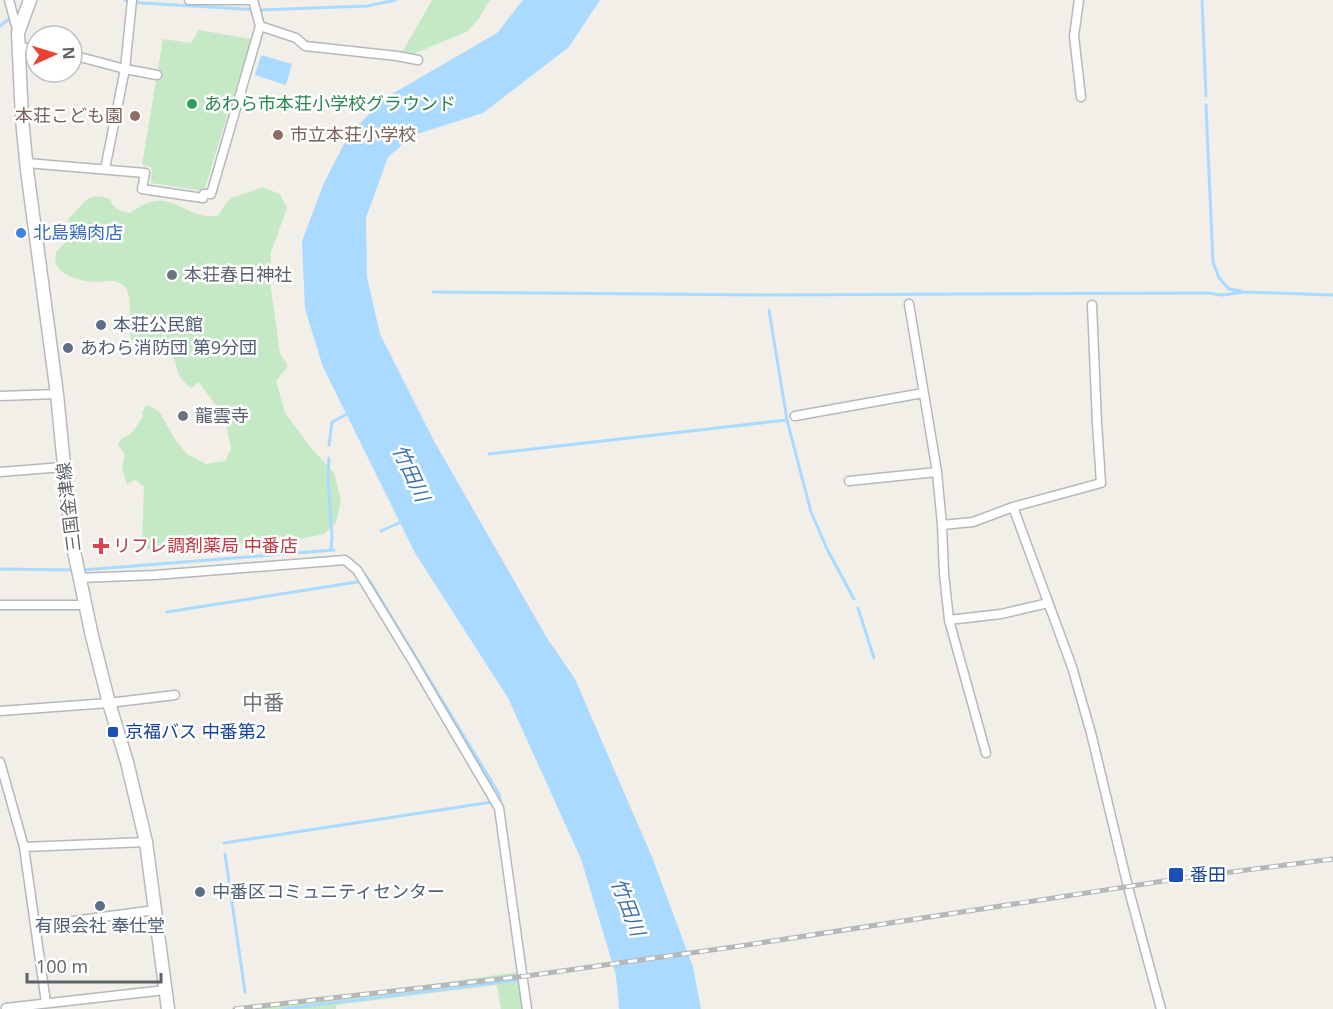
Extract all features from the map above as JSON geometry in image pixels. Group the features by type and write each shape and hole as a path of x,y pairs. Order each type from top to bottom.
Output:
{"main road":[{"name":"三国金津線","path":"30,0 18,33 22,119 57,393 71,537 84,605 127,762 146,842 168,1009"}],"street":[{"path":"105,169 125,69 132,0"},
{"path":"27,163 145,173 142,189 203,198 204,194 211,194 260,26 253,0 189,0"},
{"path":"1079,0 1074,36 1081,97"},
{"path":"12,1 18,33"},
{"path":"260,26 296,38 304,46 418,60"},
{"path":"18,47 24,48"},
{"path":"84,57 157,75"},
{"path":"909,304 937,472 949,620 986,753"},
{"path":"942,525 974,522 1013,507 1101,483 1092,305"},
{"path":"0,396 57,393"},
{"path":"795,416 923,393"},
{"path":"0,472 63,467"},
{"path":"849,482 937,472"},
{"path":"1013,507 1072,667 1161,1009"},
{"path":"78,572 154,575 345,560 357,570 499,808 527,1009"},
{"path":"949,620 1000,614 1048,603"},
{"path":"0,605 84,605"},
{"path":"0,711 109,703 175,695"},
{"path":"0,762 24,847 46,1003"},
{"path":"24,847 146,842"},
{"path":"35,926 155,910"},
{"path":"6,1008 165,990"}],"green space":[{"path":"432,0 490,0 478,20 466,32 413,54 403,51"},
{"name":"あわら市本荘小学校グラウンド","path":"199,30 251,39 204,191 151,183 152,167 142,165 163,39 191,43"},
{"path":"262,187 280,194 287,208 271,252 271,289 280,353 288,366 276,381 285,413 311,448 334,473 341,500 336,523 324,534 269,545 228,543 211,548 193,547 178,551 148,550 142,544 144,486 135,480 127,484 122,468 125,454 118,445 122,438 134,429 143,417 142,412 147,405 159,411 174,438 187,454 206,464 225,461 231,450 226,422 199,382 191,388 184,382 175,360 162,354 148,358 136,350 130,334 129,296 122,284 112,281 86,281 70,276 58,267 55,261 56,253 68,239 69,218 90,198 110,199 117,209 130,213 144,204 166,201 194,213 218,216 230,200"},
{"path":"519,972 524,1009 501,1009 497,985 336,1005 336,1009 254,1009"}],"water":[{"name":"竹田川","path":"523,0 600,0 569,47 483,113 414,135 388,157 366,218 367,277 380,334 434,441 547,638 575,679 652,857 693,967 701,1009 619,1009 616,975 581,859 508,698 415,553 323,367 305,309 302,241 324,183 349,134 385,98 497,33"},
{"path":"261,55 292,64 286,85 255,75"}],"waterway":[{"path":"125,0 259,10 367,6 396,0"},
{"path":"1202,0 1206,96"},
{"path":"0,26 21,10"},
{"path":"1206,105 1213,262 1219,278 1229,289 1241,291"},
{"path":"433,292 767,295 1207,293 1222,295 1245,292 1333,295"},
{"path":"769,310 787,420 811,512 827,549 854,599"},
{"path":"329,445 332,422 349,413"},
{"path":"489,454 787,420"},
{"path":"329,458 331,550"},
{"path":"381,531 401,522"},
{"path":"83,570 334,550"},
{"path":"0,569 73,570"},
{"path":"361,570 499,794 501,806"},
{"path":"167,612 357,582"},
{"path":"858,608 874,658"},
{"path":"224,843 492,802"},
{"path":"225,854 245,992"},
{"path":"283,1009 519,980"}],"railway":[{"path":"235,1009 526,976 740,946 1177,879 1333,859"}],"place":[{"name":"あわら市本荘小学校グラウンド","path":"192,104"},
{"name":"本荘こども園","path":"135,116"},
{"name":"市立本荘小学校","path":"278,135"},
{"name":"北島鶏肉店","path":"21,233"},
{"name":"本荘春日神社","path":"172,275"},
{"name":"本荘公民館","path":"101,325"},
{"name":"あわら消防団 第9分団","path":"68,348"},
{"name":"龍雲寺","path":"183,416"},
{"name":"リフレ調剤薬局 中番店","path":"101,546"},
{"name":"京福バス 中番第2","path":"113,732"},
{"name":"番田","path":"1176,875"},
{"name":"中番区コミュニティセンター","path":"200,892"},
{"name":"有限会社 奉仕堂","path":"100,906"}],"district":[{"name":"中番","path":"263,703"}]}
